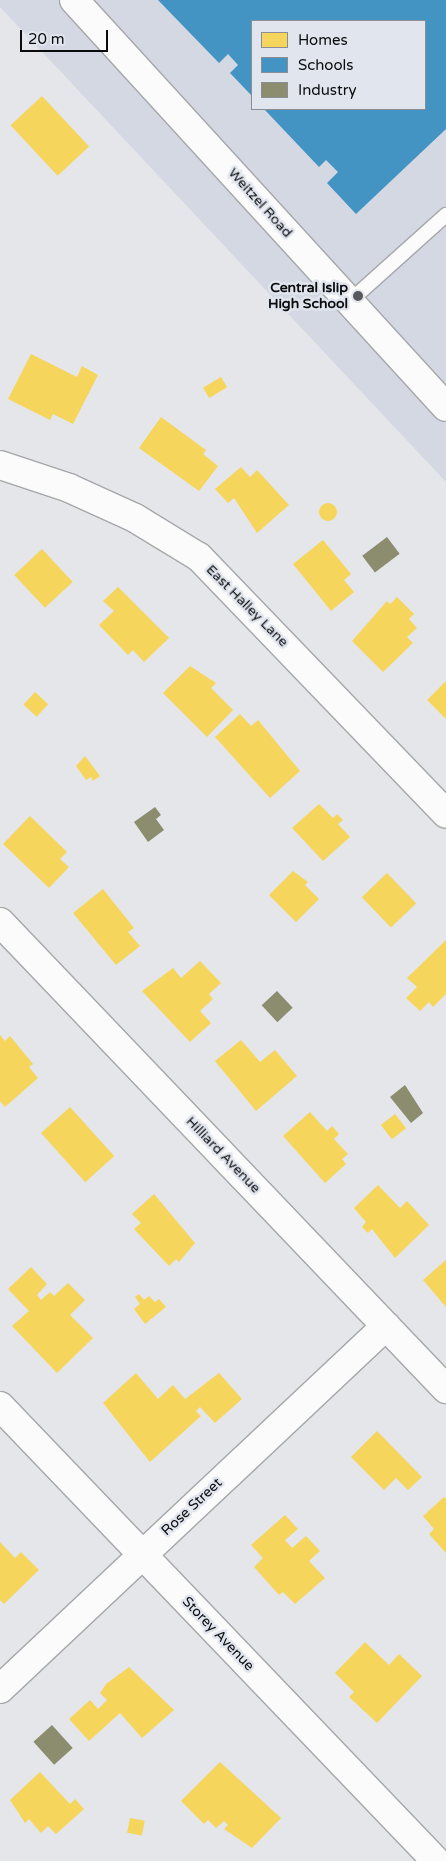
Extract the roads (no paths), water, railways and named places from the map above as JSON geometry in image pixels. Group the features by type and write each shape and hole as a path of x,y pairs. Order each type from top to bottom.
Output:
{"street":[{"name":"Weitzel Road","path":"74,0 446,407"},
{"name":"East Halley Lane","path":"0,464 69,488 127,515 198,557 446,814"},
{"name":"Hilliard Avenue","path":"0,922 446,1389"},
{"name":"Rose Street","path":"0,1689 141,1554 386,1326"},
{"name":"Storey Avenue","path":"0,1406 436,1861"}],"lane":[{"path":"350,301 446,214"}],"place":[{"name":"Central Islip High School","path":"358,296"}]}
